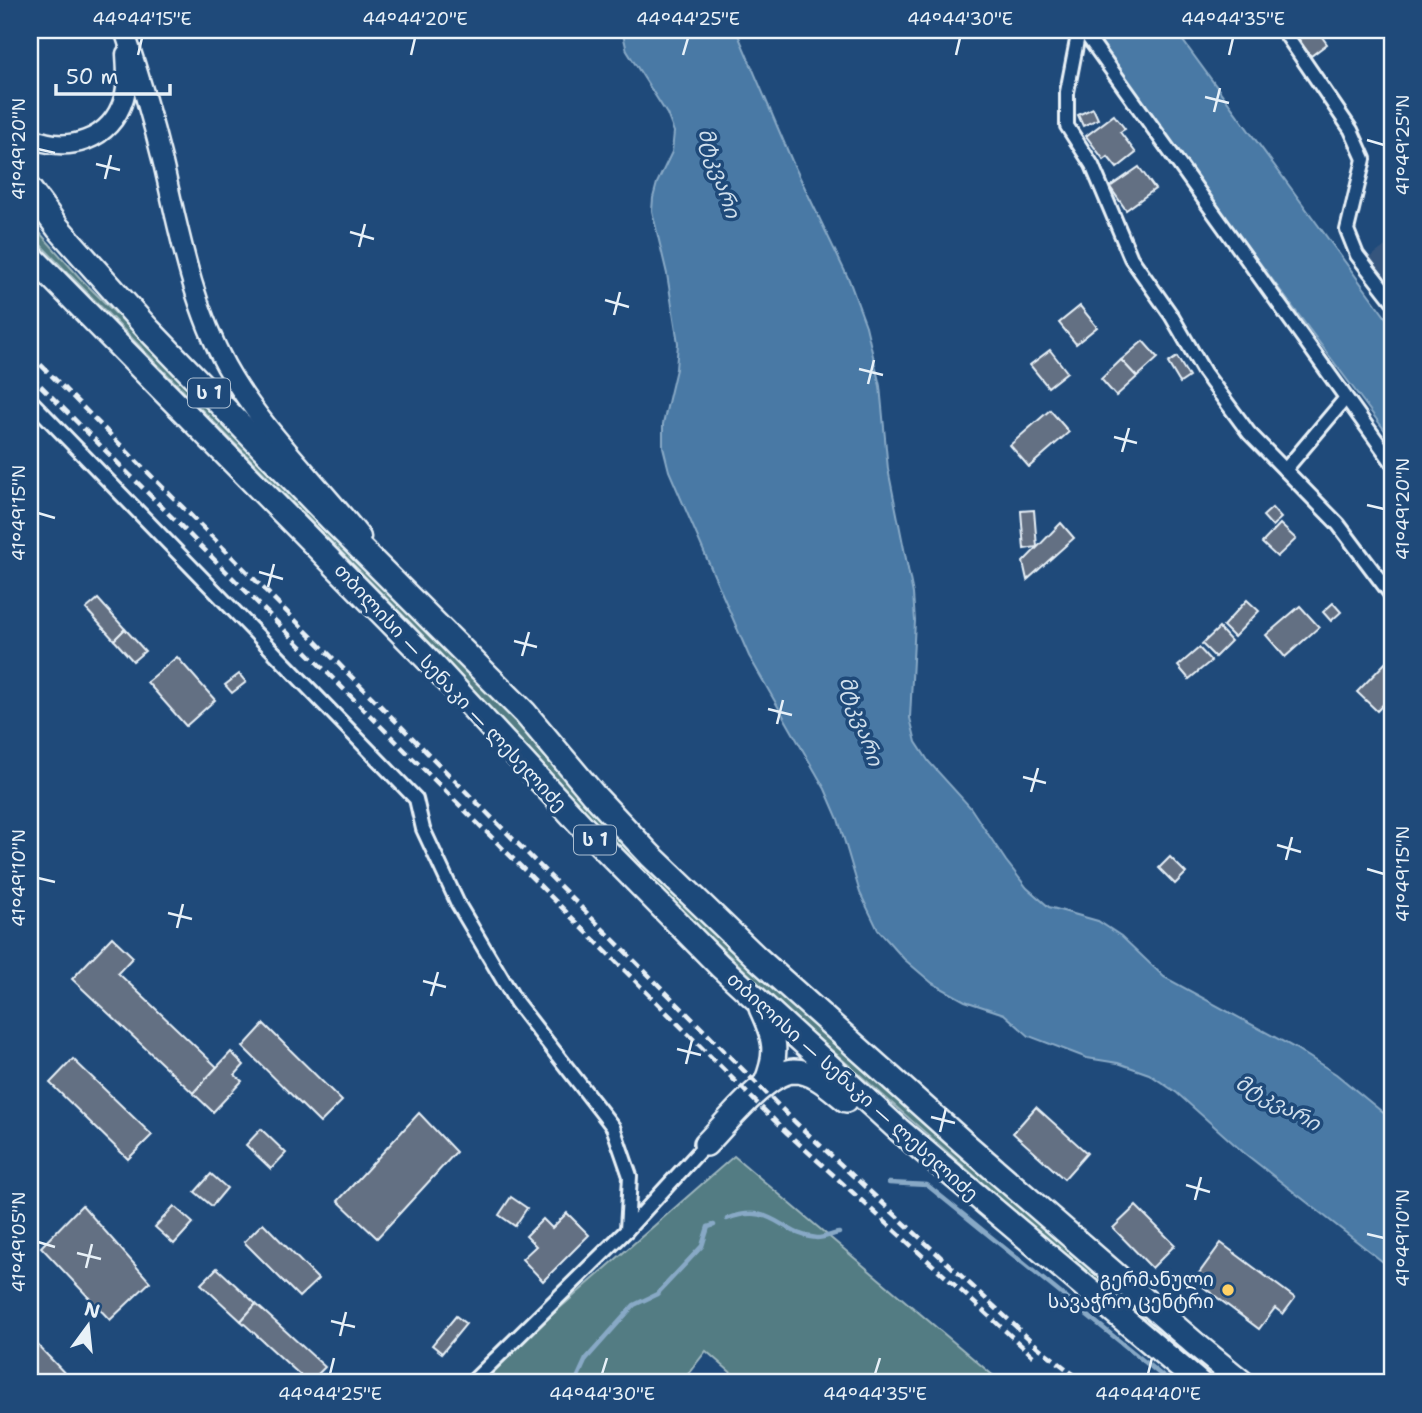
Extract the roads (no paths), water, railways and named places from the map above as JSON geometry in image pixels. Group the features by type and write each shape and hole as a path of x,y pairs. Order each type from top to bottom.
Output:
{"highway":[{"name":"თბილისი — სენაკი — ლესელიძე","path":"30,190 58,228 148,329 525,713 593,794 650,855 756,957 1107,1268 1243,1383"},
{"name":"თბილისი — სენაკი — ლესელიძე","path":"30,255 427,658 603,847 720,967 900,1130 1199,1383"},
{"path":"758,1002 775,1046 773,1066 766,1083"},
{"path":"706,1144 766,1083 792,1071 824,1082 869,1120 900,1130"}],"main road":[{"path":"30,136 60,146 74,145 87,140 112,120 123,101 126,86 124,30"},
{"path":"124,30 160,150 192,278 226,366 260,416 332,500 400,587"}],"street":[{"path":"1081,30 1392,462"},
{"path":"1081,30 1067,92 1067,126 1093,164 1131,258 1171,315 1204,372 1249,433 1338,524 1392,596"},
{"path":"1283,30 1351,130 1364,159 1347,230 1357,256 1392,300"},
{"path":"1285,470 1345,399"},
{"path":"30,400 416,799 423,829 458,904 516,1002 613,1127 630,1175 627,1230"},
{"path":"471,1383 627,1230 706,1144"}],"water":[{"name":"მტკვარი","path":"622,30 736,30 792,161 849,280 866,326 880,386 888,469 913,594 915,621 910,718 916,742 929,762 970,807 1027,888 1049,907 1098,921 1121,936 1164,977 1295,1048 1336,1074 1392,1120 1392,1269 1243,1152 1177,1093 1149,1074 1118,1063 1087,1058 1029,1036 1004,1014 965,1001 932,983 904,959 878,930 860,893 838,819 825,789 749,656 669,471 663,447 663,424 676,369 678,343 667,274 652,211 657,183 672,152 674,132 667,114 627,51"},
{"path":"1086,30 1175,30 1392,326 1392,440"}],"waterway":[{"path":"889,1183 927,1185 1171,1383"},
{"path":"727,1219 755,1214 766,1216 804,1236 820,1238 839,1233"},
{"path":"575,1383 586,1359 634,1305 657,1294 702,1246 708,1227 714,1225"}],"railway":[{"path":"30,354 795,1122 1038,1347 1085,1383"},
{"path":"30,375 786,1132 1033,1356"}],"place":[{"name":"გერმანული სავაჭრო ცენტრი","path":"1228,1290"}]}
